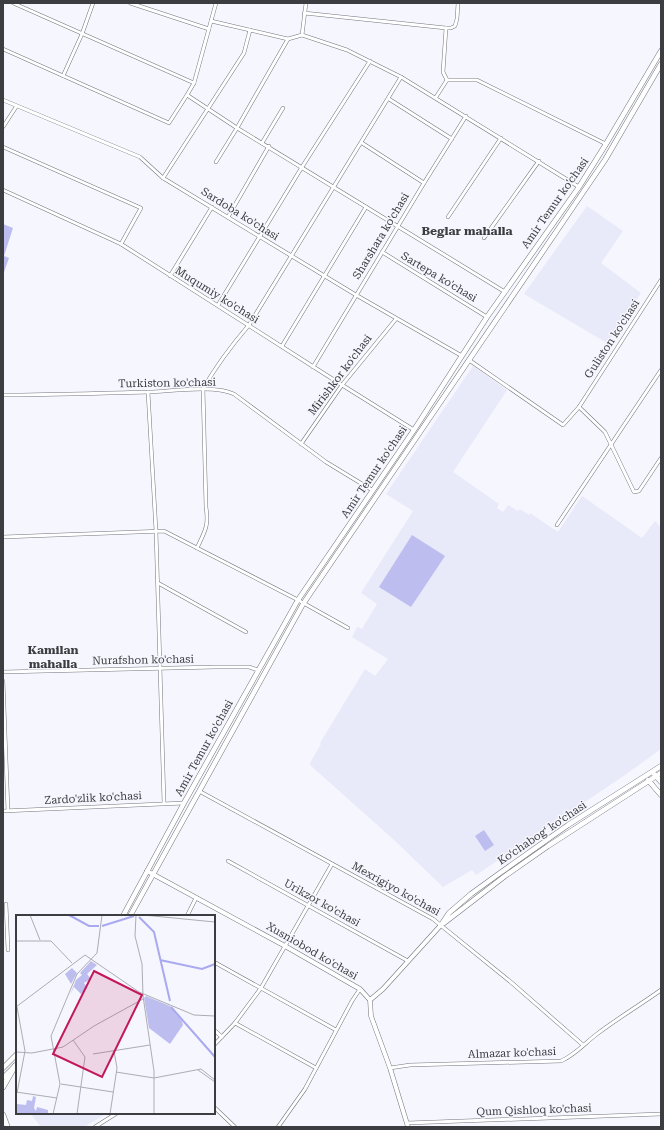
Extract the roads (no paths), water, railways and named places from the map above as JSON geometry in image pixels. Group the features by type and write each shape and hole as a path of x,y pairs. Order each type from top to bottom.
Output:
{"main road":[{"name":"Amir Temur ko'chasi","path":"124,915 184,803 298,600 414,430 487,317 579,187 661,51"},
{"name":"Amir Temur ko'chasi","path":"131,915 304,604 605,160 661,64"},
{"path":"462,356 469,360"},
{"name":"Ko‘chabog‘ ko‘chasi","path":"441,925 471,894 568,825 661,766"},
{"path":"652,772 661,782"},
{"name":"Ko‘chabog‘ ko‘chasi","path":"441,925 498,881 550,844 661,773"},
{"path":"645,777 661,794"},
{"path":"3,1068 16,1055"},
{"path":"3,1078 16,1065"},
{"path":"3,1087 16,1065"},
{"path":"3,1115 8,1126"},
{"path":"3,1121 8,1126"}],"street":[{"path":"13,3 194,83"},
{"path":"63,76 82,34 93,3"},
{"path":"130,3 209,29"},
{"path":"3,50 169,123 194,83 216,3"},
{"path":"302,35 306,3"},
{"path":"304,13 451,28 455,26 457,19 458,3"},
{"path":"211,21 288,39 302,35 347,50 402,77 436,97 579,187"},
{"path":"446,28 443,72 447,80"},
{"path":"163,178 244,53 250,30"},
{"path":"216,162 288,39"},
{"path":"218,305 302,167 370,61"},
{"path":"197,548 207,527 208,517 202,389 228,348 249,325 402,77"},
{"path":"436,97 447,80"},
{"path":"447,80 477,80 606,144"},
{"path":"187,95 237,128 269,146 505,292"},
{"path":"389,99 452,139"},
{"name":"Sardoba ko'chasi","path":"3,100 16,107 140,157 163,178 323,276 462,356"},
{"path":"3,128 16,107"},
{"path":"262,142 283,108"},
{"name":"Sharshara ko'chasi","path":"313,367 398,225 466,116"},
{"path":"448,217 500,138"},
{"path":"362,143 424,183"},
{"path":"228,217 269,146"},
{"path":"3,147 141,208 121,244"},
{"path":"484,238 539,161"},
{"name":"Muqumiy ko'chasi","path":"3,190 121,244 414,430"},
{"path":"170,276 212,207"},
{"path":"282,346 366,207"},
{"name":"Sartepa ko'chasi","path":"382,252 487,317"},
{"name":"Guliston ko'chasi","path":"469,360 563,425 579,407 661,280"},
{"name":"Mirishkor ko'chasi","path":"301,444 342,385 396,319"},
{"path":"557,526 661,370"},
{"name":"Turkiston ko'chasi","path":"3,395 148,392 202,389 227,391 234,394 326,462 372,490"},
{"path":"148,392 156,531 164,803"},
{"path":"579,407 605,432 634,492 639,491 661,458"},
{"path":"3,537 164,531 298,600 348,628"},
{"path":"158,583 246,632"},
{"name":"Nurafshon ko'chasi","path":"3,672 250,667 258,670"},
{"path":"3,681 8,811"},
{"name":"Mexrigiyo ko'chasi","path":"200,791 433,919 512,983 583,1045"},
{"name":"Zardo'zlik ko'chasi","path":"3,811 184,803"},
{"name":"Urikzor ko'chasi","path":"228,861 408,961"},
{"path":"215,1044 235,1023 261,988 332,864"},
{"name":"Xusniobod ko'chasi","path":"147,871 285,946 360,989 370,1000"},
{"path":"188,915 196,898"},
{"path":"6,904 8,950"},
{"name":"Ko‘chabog‘ ko‘chasi","path":"370,1000 383,989 441,925"},
{"path":"215,963 336,1030"},
{"path":"278,1127 305,1089 336,1030 360,989"},
{"name":"Almazar ko'chasi","path":"390,1068 410,1065 561,1061 570,1057 583,1045 661,990"},
{"path":"370,1000 371,1016 390,1068 407,1125"},
{"path":"235,1023 316,1068"},
{"path":"215,1031 222,1037"},
{"path":"215,1108 235,1127"},
{"path":"96,1127 116,1114"},
{"name":"Qum Qishloq ko'chasi","path":"407,1125 661,1114"}],"district":[{"name":"Beglar mahalla","path":"467,231"},
{"name":"Kamilan mahalla","path":"53,657"}]}
